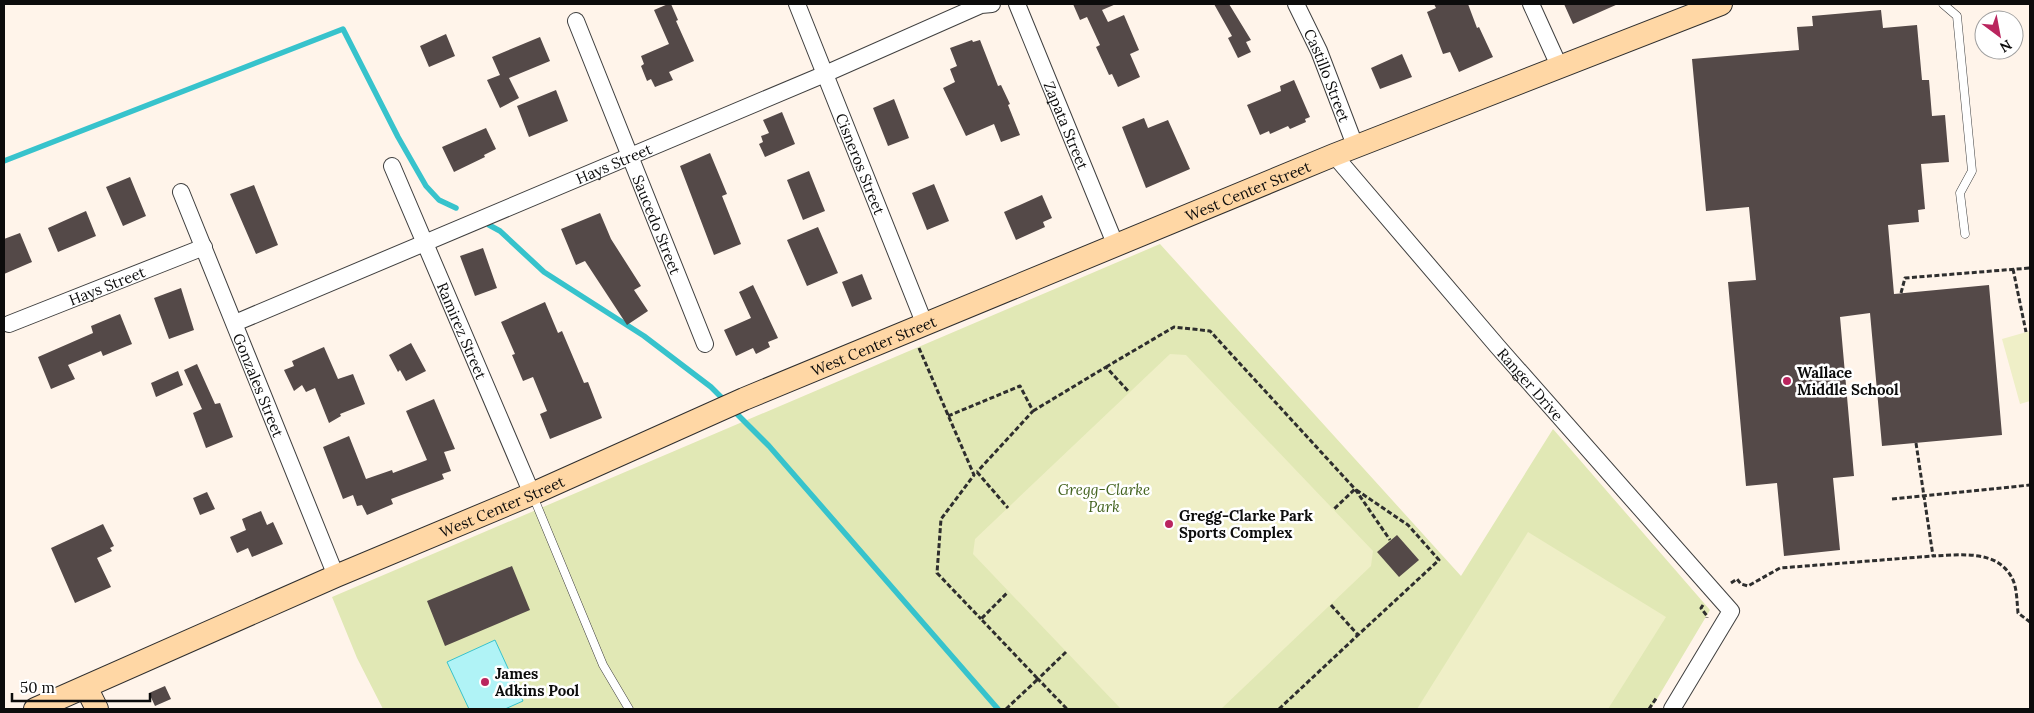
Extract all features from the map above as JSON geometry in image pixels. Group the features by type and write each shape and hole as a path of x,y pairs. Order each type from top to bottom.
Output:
{"street":[{"name":"Cisneros Street","path":"797,4 918,328"},
{"name":"Hays Street","path":"234,323 824,74 981,5 992,4"},
{"name":"Zapata Street","path":"1017,4 1116,246"},
{"name":"Castillo Street","path":"1296,4 1319,51 1356,148"},
{"path":"1531,4 1560,68"},
{"name":"West Center Street","path":"35,709 336,576 532,494 744,399 1334,155 1721,4"},
{"name":"Saucedo Street","path":"576,21 705,344"},
{"name":"Ranger Drive","path":"1334,155 1498,347 1732,611 1672,709"},
{"name":"Ramirez Street","path":"392,166 532,494"},
{"name":"Gonzales Street","path":"182,192 336,576"},
{"name":"Hays Street","path":"9,324 204,247"},
{"path":"86,686 97,709"}],"lane":[{"path":"1943,4 1957,16 1972,171 1960,193 1965,234"},
{"path":"532,494 603,664 629,709"}],"path":[{"path":"1901,293 1905,278 2030,268"},
{"path":"2013,269 2026,332"},
{"path":"1067,709 937,573 941,519 975,474 1033,411 1174,327 1210,330 1355,489 1390,540"},
{"path":"918,328 948,416 975,474 1008,508"},
{"path":"1106,367 1129,392"},
{"path":"948,416 1020,386 1033,411"},
{"path":"1916,443 1933,556"},
{"path":"1892,499 2030,485"},
{"path":"1333,510 1355,489"},
{"path":"1279,709 1439,560 1408,525 1355,489"},
{"path":"1731,583 1737,579 1740,584 1748,586 1780,568 1969,554 1996,560 2012,578 2018,613 2030,622"},
{"path":"981,619 1008,592"},
{"path":"1331,605 1358,635"},
{"path":"1006,709 1066,652"}],"green space":[{"name":"Gregg-Clarke Park","path":"1160,244 1461,576 1553,429 1710,610 1651,709 383,709 357,658 332,597"},
{"path":"2030,331 2030,401 2020,404 2002,339"},
{"name":"Gregg-Clarke Park Sports Complex","path":"1170,354 1186,355 1373,551 1371,566 1221,709 1121,709 973,554 975,539"},
{"path":"1528,532 1666,617 1608,709 1417,709"}],"water":[{"name":"James Adkins Pool","path":"495,640 523,701 505,709 469,709 447,662"}],"building":[{"path":"671,4 678,20 676,21 694,61 669,72 673,80 655,87 651,79 647,81 641,66 644,64 641,56 669,44 654,10"},
{"path":"1073,4 1116,4 1102,10 1108,22 1124,15 1139,50 1130,54 1140,77 1118,87 1112,74 1109,75 1096,47 1100,45 1087,17 1080,20"},
{"path":"1214,4 1229,4 1251,40 1246,42 1251,52 1238,58 1228,38 1232,36"},
{"path":"1434,4 1468,4 1477,28 1479,27 1493,57 1459,72 1450,52 1443,54 1427,12 1436,8"},
{"path":"1564,4 1618,4 1573,24"},
{"path":"1881,10 1883,28 1917,25 1922,80 1929,80 1932,116 1945,115 1949,162 1921,164 1925,209 1918,210 1919,222 1888,225 1894,294 1989,285 2002,435 1882,446 1870,313 1840,317 1854,476 1833,478 1840,550 1784,556 1777,483 1746,486 1728,282 1756,280 1749,207 1706,211 1692,59 1799,50 1797,27 1813,26 1812,16"},
{"path":"446,34 455,56 429,67 420,46"},
{"path":"540,37 550,61 509,78 519,98 500,108 487,80 500,75 492,57"},
{"path":"972,40 973,42 980,40 998,86 1001,85 1010,104 1008,105 1020,135 1001,142 994,124 966,136 943,88 955,82 950,69 957,66 950,48"},
{"path":"1402,54 1412,77 1380,89 1371,68"},
{"path":"1294,80 1310,117 1305,119 1306,122 1290,129 1288,126 1270,134 1269,131 1260,135 1247,105 1281,91 1280,86"},
{"path":"556,90 568,121 529,137 517,106"},
{"path":"894,99 909,138 888,146 873,108"},
{"path":"782,112 795,144 765,157 759,144 763,142 761,136 769,133 763,120"},
{"path":"1144,118 1148,128 1168,120 1190,169 1146,188 1122,127"},
{"path":"486,128 496,149 484,155 485,157 454,172 442,147"},
{"path":"710,153 727,194 722,196 741,244 714,255 680,166"},
{"path":"809,171 825,211 803,220 787,180"},
{"path":"130,177 146,216 123,226 106,187"},
{"path":"934,184 949,221 927,230 912,193"},
{"path":"254,185 278,245 256,254 230,194"},
{"path":"1042,195 1052,218 1043,222 1045,227 1016,240 1004,212"},
{"path":"86,211 96,236 58,252 48,228"},
{"path":"600,213 611,239 641,286 634,290 648,311 627,325 585,261 576,265 561,229"},
{"path":"818,227 838,273 807,286 787,240"},
{"path":"20,233 32,262 4,274 4,239"},
{"path":"483,248 497,288 475,296 460,256"},
{"path":"862,274 872,299 852,307 842,282"},
{"path":"753,285 778,338 768,342 770,347 756,354 753,348 736,356 724,330 751,318 739,292"},
{"path":"181,288 194,330 169,339 154,298"},
{"path":"545,302 558,333 562,331 584,383 588,382 602,418 550,439 540,414 547,411 533,377 523,381 512,355 515,354 501,322"},
{"path":"120,314 132,344 103,356 101,351 68,365 75,379 51,389 38,357 93,333 91,326"},
{"path":"411,343 426,371 406,381 400,370 398,372 389,355"},
{"path":"324,347 338,379 353,374 365,404 340,414 341,416 329,423 315,388 306,392 302,385 294,391 284,370 294,366 292,361"},
{"path":"197,364 215,404 220,403 233,437 206,448 193,413 202,409 184,370"},
{"path":"178,371 183,385 156,397 151,383"},
{"path":"434,399 455,449 444,452 451,471 442,474 444,479 391,499 393,504 367,515 362,505 357,506 353,495 343,499 323,447 349,436 366,479 392,470 393,473 427,460 406,411"},
{"path":"207,492 215,509 200,515 193,498"},
{"path":"261,511 267,525 273,522 283,544 252,557 248,548 237,553 230,537 246,530 242,519"},
{"path":"103,524 114,546 110,548 112,551 97,558 111,587 75,603 51,548"},
{"path":"1397,535 1419,560 1399,577 1377,552"},
{"path":"512,566 530,610 445,646 427,601"},
{"path":"165,686 171,699 155,706 149,693"}],"waterway":[{"path":"4,161 343,29 398,137 426,186 439,200 456,208"},
{"path":"489,225 500,231 544,272 644,336 711,387 725,401"},
{"path":"733,410 769,446 998,709"}],"place":[{"name":"Wallace Middle School","path":"1787,381"},
{"name":"Gregg-Clarke Park Sports Complex","path":"1169,524"},
{"name":"James Adkins Pool","path":"485,682"}]}
